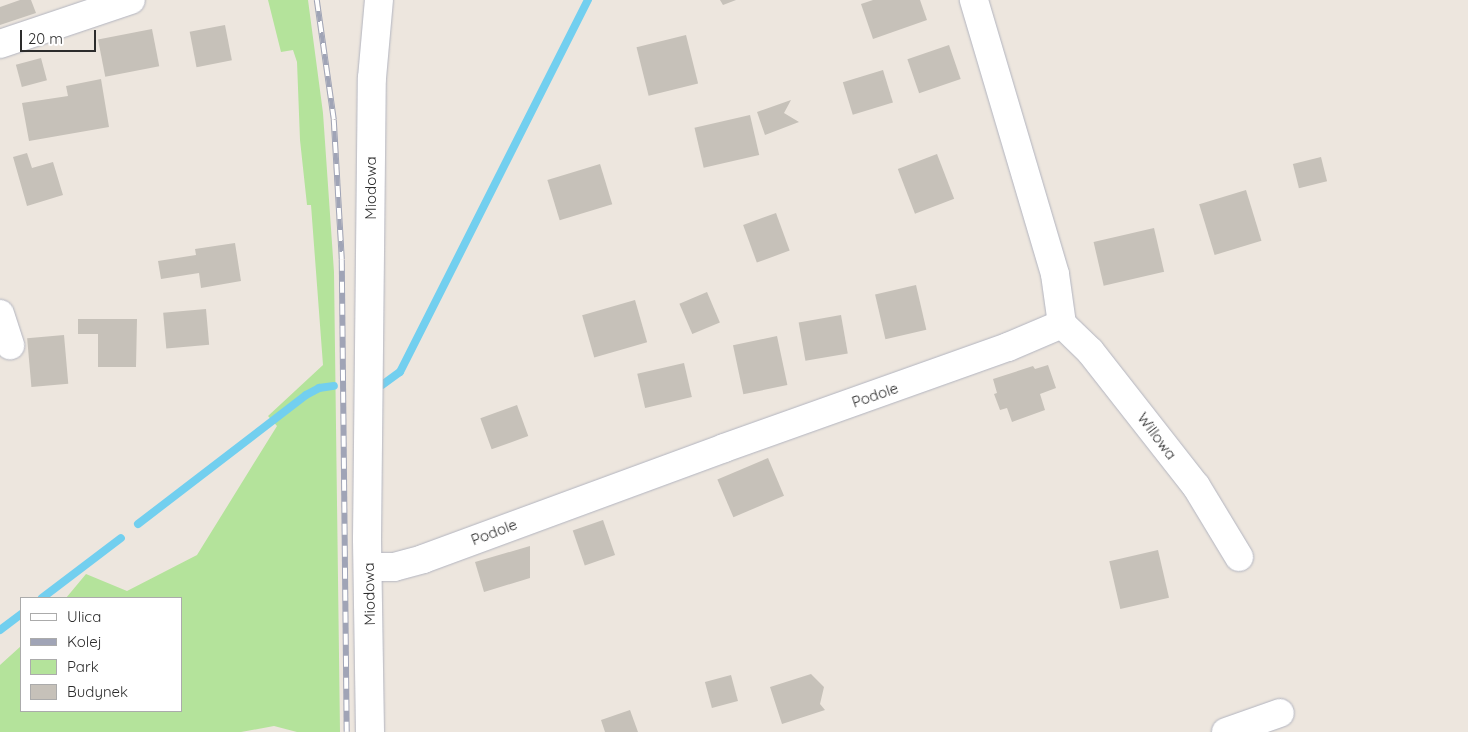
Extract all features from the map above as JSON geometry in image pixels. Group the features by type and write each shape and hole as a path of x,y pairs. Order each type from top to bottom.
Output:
{"street":[{"path":"0,44 132,0"},
{"name":"Miodowa","path":"370,732 368,567 372,78 379,0"},
{"path":"974,0 1055,274 1062,324"},
{"path":"0,314 10,346"},
{"name":"Willowa","path":"1062,324 1090,351 1196,486 1239,557"},
{"name":"Podole","path":"368,567 394,567 423,559 724,448 1008,348 1062,324"},
{"path":"1226,732 1280,713"}],"green space":[{"path":"268,0 308,0 323,113 334,272 340,732 297,732 274,726 241,732 0,732 0,665 20,647 20,712 182,712 182,597 67,597 86,574 127,591 197,555 277,426 268,416 323,365 311,205 307,205 300,140 297,62 293,50 281,52"}],"building":[{"path":"20,0 31,0 36,13 0,25 0,7"},
{"path":"720,0 736,0 723,5"},
{"path":"873,0 920,0 927,20 873,39 861,4"},
{"path":"225,25 232,60 197,67 190,32"},
{"path":"152,29 159,66 105,77 98,39"},
{"path":"686,35 698,84 649,96 637,47"},
{"path":"949,45 961,79 919,93 907,59"},
{"path":"41,58 47,80 22,87 16,65"},
{"path":"883,70 893,103 853,115 843,82"},
{"path":"101,79 109,127 29,141 22,103 68,96 66,86"},
{"path":"791,100 784,113 799,122 765,135 757,112"},
{"path":"750,115 759,155 704,168 694,128"},
{"path":"27,153 32,168 53,162 63,195 27,206 13,157"},
{"path":"937,154 954,199 915,214 898,169"},
{"path":"1321,157 1327,181 1299,188 1293,164"},
{"path":"600,164 612,204 560,220 547,180"},
{"path":"1246,190 1261,241 1215,255 1199,204"},
{"path":"776,213 790,251 757,263 743,225"},
{"path":"1154,228 1164,272 1104,286 1094,242"},
{"path":"235,243 241,281 201,288 199,273 161,279 158,261 196,255 195,249"},
{"path":"916,285 926,330 885,339 875,294"},
{"path":"707,292 720,322 692,334 679,304"},
{"path":"635,300 647,342 594,357 582,315"},
{"path":"206,309 209,345 166,349 163,313"},
{"path":"841,315 848,353 805,361 799,322"},
{"path":"78,319 137,319 136,367 98,367 98,334 78,334"},
{"path":"64,335 68,384 31,387 27,338"},
{"path":"777,336 787,385 743,394 733,345"},
{"path":"684,363 692,397 645,408 637,374"},
{"path":"1048,365 1056,388 1040,394 1045,410 1012,422 1007,408 1000,410 994,394 997,393 993,379 1033,366 1035,369"},
{"path":"517,405 528,436 492,449 480,418"},
{"path":"768,458 784,496 733,517 717,479"},
{"path":"603,520 615,555 585,565 573,530"},
{"path":"530,546 530,578 484,592 475,562"},
{"path":"1158,550 1169,598 1120,609 1109,561"},
{"path":"811,674 824,687 820,704 825,710 782,724 770,687"},
{"path":"731,675 738,701 712,708 705,682"},
{"path":"630,710 638,732 605,732 601,720"}],"waterway":[{"path":"382,385 400,372 588,0"},
{"path":"138,524 306,395 319,388 334,386"},
{"path":"43,597 121,538"},
{"path":"0,630 20,615"}],"railway":[{"path":"317,0 334,120 342,260 347,732"}]}
